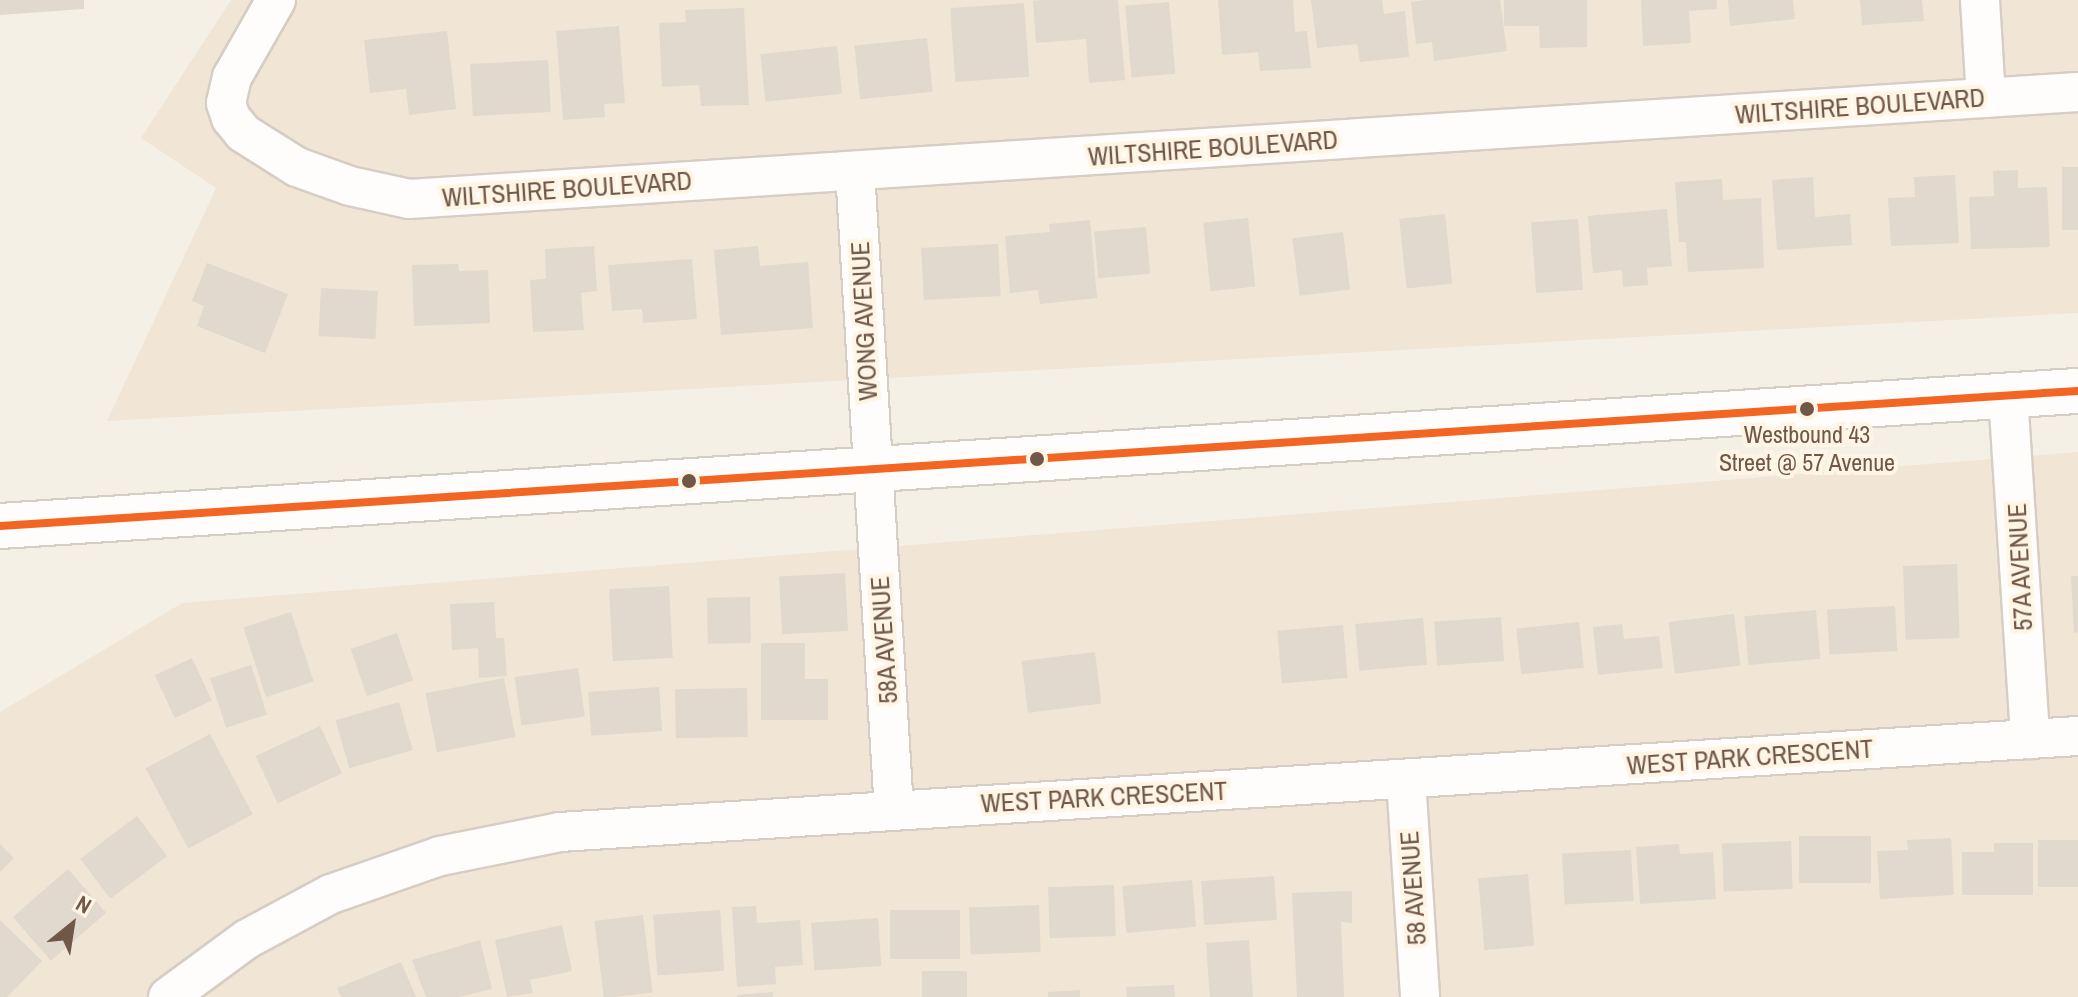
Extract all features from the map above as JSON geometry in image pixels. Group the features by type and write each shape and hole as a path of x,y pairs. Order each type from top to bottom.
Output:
{"street":[{"name":"WILTSHIRE BOULEVARD","path":"276,0 232,77 226,103 231,118 243,133 297,167 350,186 409,199 2078,92"},
{"path":"1980,0 1986,98"},
{"name":"WONG AVENUE","path":"855,171 873,470"},
{"path":"0,526 2078,391"},
{"name":"57A AVENUE","path":"2008,395 2030,739"},
{"name":"58A AVENUE","path":"873,470 894,810"},
{"name":"WEST PARK CRESCENT","path":"168,997 217,960 293,912 391,870 440,856 560,832 2078,736"},
{"name":"58 AVENUE","path":"1406,779 1420,997"}],"shaded area":[{"path":"231,0 2078,0 2078,313 107,421 216,188 141,138"},
{"path":"2078,452 2078,997 0,997 0,712 182,603"}],"building":[{"path":"0,0 84,0 84,9 0,15"},
{"path":"1118,0 1125,80 1089,83 1086,39 1036,43 1033,1"},
{"path":"1218,0 1293,0 1295,32 1307,31 1311,68 1260,71 1258,52 1222,55"},
{"path":"1311,0 1382,0 1384,14 1405,11 1409,57 1360,62 1357,44 1317,48"},
{"path":"1500,0 1507,51 1434,61 1432,42 1416,44 1411,2"},
{"path":"1504,0 1587,0 1587,47 1540,48 1539,26 1504,26"},
{"path":"1641,0 1717,0 1717,9 1689,11 1691,43 1643,46"},
{"path":"1728,0 1793,0 1795,19 1730,26"},
{"path":"1860,0 1922,0 1924,21 1862,25"},
{"path":"1169,2 1175,74 1131,78 1125,6"},
{"path":"1024,3 1029,77 955,82 950,8"},
{"path":"744,8 749,105 701,106 699,85 662,87 659,23 686,22 685,10"},
{"path":"619,26 625,103 604,104 605,117 563,120 556,31"},
{"path":"447,31 456,109 409,115 406,89 370,93 364,40"},
{"path":"927,38 933,92 860,99 854,46"},
{"path":"837,46 842,94 765,102 760,54"},
{"path":"548,60 551,112 473,116 470,64"},
{"path":"2062,167 2078,167 2078,230 2062,230"},
{"path":"2018,170 2018,188 2047,187 2050,247 1971,249 1969,197 1994,196 1993,171"},
{"path":"1955,175 1959,243 1891,246 1888,198 1915,197 1914,177"},
{"path":"1813,177 1815,217 1850,214 1852,245 1777,250 1772,180"},
{"path":"1722,179 1723,200 1761,198 1764,268 1688,272 1686,242 1679,242 1675,182"},
{"path":"1667,209 1672,266 1647,268 1648,285 1623,287 1622,270 1593,273 1588,216"},
{"path":"1445,214 1452,284 1407,288 1399,219"},
{"path":"1248,218 1255,287 1210,291 1203,223"},
{"path":"1578,219 1583,290 1536,293 1531,222"},
{"path":"1090,220 1097,298 1040,304 1038,290 1010,293 1005,236 1050,232 1049,224"},
{"path":"1146,227 1150,274 1098,278 1094,232"},
{"path":"1343,232 1350,290 1299,296 1292,238"},
{"path":"998,244 1001,296 924,300 921,248"},
{"path":"594,246 597,291 581,293 584,330 533,332 530,280 546,279 545,249"},
{"path":"758,246 760,266 808,262 813,328 721,335 714,250"},
{"path":"692,259 697,319 643,323 642,309 612,311 608,265"},
{"path":"207,263 288,294 265,353 197,326 204,306 192,301"},
{"path":"458,264 459,271 488,270 490,323 414,326 412,265"},
{"path":"321,288 378,291 375,339 318,336"},
{"path":"1957,564 1960,638 1906,640 1903,566"},
{"path":"845,573 848,631 782,634 779,576"},
{"path":"2071,576 2078,576 2078,632 2074,633"},
{"path":"669,586 673,658 613,661 609,589"},
{"path":"750,597 751,643 708,644 707,598"},
{"path":"494,602 496,638 504,638 507,676 479,678 478,648 452,650 450,604"},
{"path":"1895,606 1897,651 1829,654 1827,610"},
{"path":"1816,610 1820,659 1749,665 1744,616"},
{"path":"291,612 314,681 266,697 243,627"},
{"path":"1734,614 1740,666 1675,674 1668,622"},
{"path":"1501,617 1504,661 1437,666 1434,622"},
{"path":"1423,618 1427,665 1359,671 1355,624"},
{"path":"1579,622 1584,668 1521,674 1516,629"},
{"path":"1622,624 1624,639 1659,636 1663,668 1598,675 1593,627"},
{"path":"1343,625 1348,678 1282,684 1277,631"},
{"path":"397,633 413,680 367,696 351,649"},
{"path":"761,643 805,643 805,679 828,679 828,720 761,720"},
{"path":"1095,652 1101,704 1028,713 1022,661"},
{"path":"192,658 212,701 175,718 155,675"},
{"path":"251,665 267,714 226,728 210,678"},
{"path":"578,668 585,717 521,725 515,677"},
{"path":"504,678 515,737 437,752 425,693"},
{"path":"659,687 662,731 591,736 588,692"},
{"path":"747,688 748,737 676,738 675,689"},
{"path":"399,702 413,750 349,768 336,720"},
{"path":"320,726 342,773 278,803 256,756"},
{"path":"210,734 253,814 188,849 146,768"},
{"path":"137,816 167,856 110,899 80,859"},
{"path":"1799,836 1871,836 1871,883 1799,883"},
{"path":"1951,838 1954,895 1880,899 1877,851 1908,850 1907,840"},
{"path":"2038,840 2078,840 2078,887 2038,887"},
{"path":"1791,841 1793,889 1724,891 1722,843"},
{"path":"1994,843 2033,843 2033,895 1962,895 1962,852 1994,852"},
{"path":"0,844 14,858 0,872"},
{"path":"1679,844 1680,854 1713,852 1716,899 1640,904 1636,847"},
{"path":"1631,850 1634,901 1565,905 1562,854"},
{"path":"68,869 106,913 51,961 13,917"},
{"path":"1528,874 1534,946 1484,950 1478,878"},
{"path":"1274,876 1277,920 1204,925 1201,881"},
{"path":"1192,880 1196,927 1126,933 1122,886"},
{"path":"1114,885 1116,936 1050,938 1048,887"},
{"path":"1352,891 1352,923 1341,922 1344,997 1297,997 1292,893"},
{"path":"1039,905 1041,952 971,954 969,907"},
{"path":"756,906 757,923 800,920 803,965 775,967 776,984 737,987 732,907"},
{"path":"720,910 724,971 657,976 653,915"},
{"path":"890,910 960,910 960,959 890,959"},
{"path":"643,915 653,992 604,997 594,921"},
{"path":"878,918 881,966 815,971 811,923"},
{"path":"0,920 42,961 7,997 0,997"},
{"path":"562,925 572,971 530,980 533,993 507,997 495,940"},
{"path":"480,940 492,989 459,997 426,997 412,960"},
{"path":"1249,940 1253,997 1210,997 1206,943"},
{"path":"401,962 416,997 341,997 337,988"},
{"path":"922,971 967,971 967,997 922,997"},
{"path":"1174,985 1175,997 1127,997 1126,987"},
{"path":"1080,990 1080,997 1048,997 1048,992"},
{"path":"773,992 773,997 737,997 737,995"}],"transit line":[{"path":"0,526 2078,391"}],"place":[{"name":"Westbound 43 Street @ 57 Avenue","path":"1807,409"}]}
